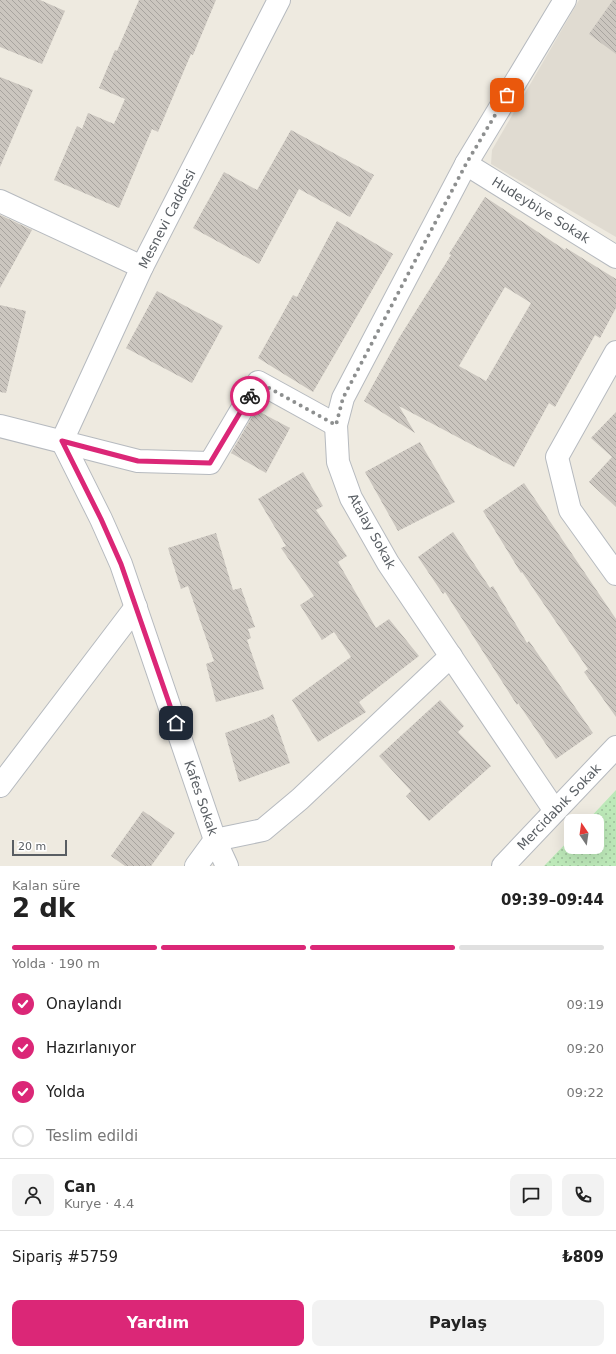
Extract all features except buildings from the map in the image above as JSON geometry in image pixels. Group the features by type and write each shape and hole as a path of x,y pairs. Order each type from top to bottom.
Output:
{"street":[{"name":"Mesnevi Caddesi","path":"62,441 142,267 279,0"},
{"name":"Atalay Sokak","path":"555,811 388,563 351,498 338,462 336,425 343,398 466,164 565,0"},
{"name":"Hudeybiye Sokak","path":"466,164 616,257"},
{"path":"0,201 142,267"},
{"path":"616,352 557,457 570,510 616,574"},
{"path":"0,426 138,461 210,463 258,382 336,425"},
{"name":"Kafes Sokak","path":"62,441 101,519 121,564 215,840 227,866"},
{"path":"0,786 136,607"},
{"path":"196,866 215,840 263,830 300,799 451,656"},
{"name":"Mercidabık Sokak","path":"503,866 616,748"}],"shaded area":[{"path":"579,0 616,0 616,237 491,164 492,150"}],"green space":[{"path":"616,790 616,866 544,866 564,845 564,854 604,854 604,814 594,814"}],"way so far":[{"path":"250,396 258,382 336,425 343,398 466,164 507,95"}],"route":[{"path":"176,723 121,564 101,519 62,441 138,461 210,463 250,396"}]}
